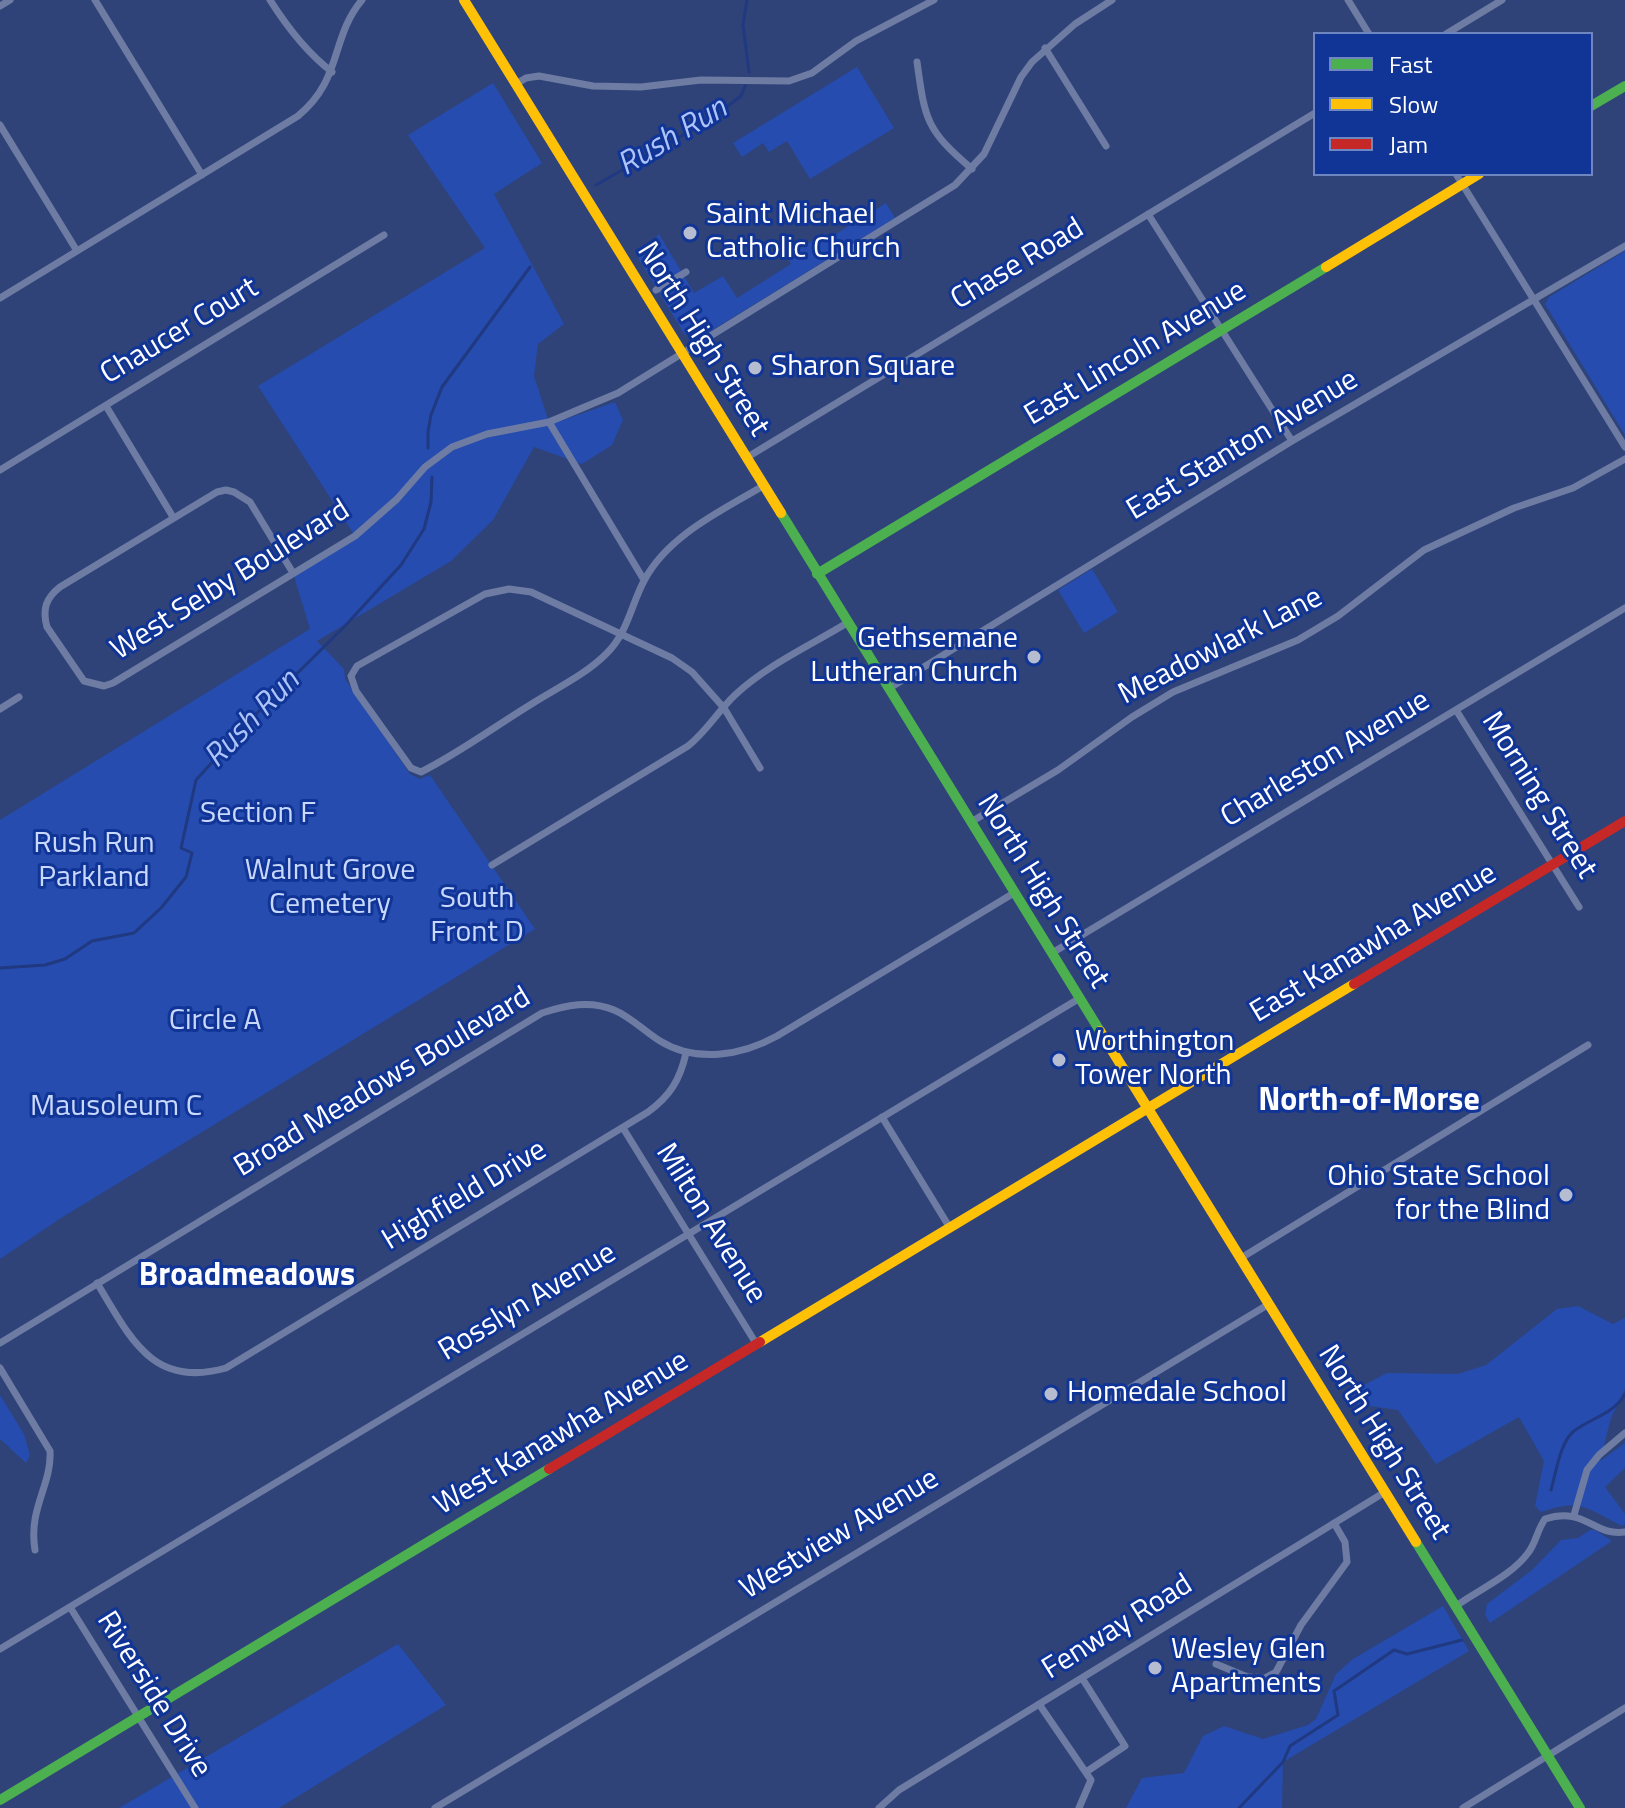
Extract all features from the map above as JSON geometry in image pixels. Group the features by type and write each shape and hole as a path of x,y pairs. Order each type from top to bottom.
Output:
{"main road":[{"name":"North High Street","path":"464,0 1580,1808"},
{"path":"1593,105 1625,86"},
{"name":"East Lincoln Avenue","path":"817,574 1476,176"},
{"name":"East Kanawha Avenue","path":"1148,1108 1625,821"},
{"name":"West Kanawha Avenue","path":"0,1800 1148,1108"}],"street":[{"path":"0,6 10,0"},
{"path":"95,0 202,175"},
{"path":"270,0 304,47 332,72"},
{"path":"0,298 314,104 332,72 347,23 362,0"},
{"path":"516,84 539,76 593,86 629,87 701,80 789,81 812,73 856,41 934,0"},
{"name":"West Selby Boulevard","path":"173,517 50,595 45,606 47,627 84,681 94,685 113,683 355,536 397,499 425,467 452,447 487,434 549,422 618,393 937,198 972,169 984,154 1021,77 1045,48 1112,0"},
{"path":"1348,0 1368,32"},
{"path":"1449,32 1502,0"},
{"path":"1045,48 1106,146"},
{"path":"917,62 924,111 929,123 937,136 972,169"},
{"name":"Chase Road","path":"746,458 1313,114"},
{"path":"0,125 77,251"},
{"path":"1457,176 1625,447"},
{"path":"1148,214 1292,441"},
{"name":"Chaucer Court","path":"0,470 384,235"},
{"name":"East Stanton Avenue","path":"888,689 1292,441 1625,246"},
{"path":"656,290 686,272"},
{"path":"106,406 173,517 217,492 226,490 243,495 293,573"},
{"path":"549,422 644,580"},
{"name":"Meadowlark Lane","path":"971,822 1058,770 1173,692 1298,640 1325,624 1424,550 1514,508 1573,488 1625,459"},
{"path":"760,768 724,708 692,672 672,658 622,634 531,592 496,591 473,600 352,671 352,681 363,700 413,770 421,772 605,656 622,634 644,580 656,563 683,536 763,486"},
{"name":"Charleston Avenue","path":"1052,953 1625,608"},
{"path":"492,865 688,746 701,736 736,694 847,623"},
{"path":"0,709 19,697"},
{"name":"Morning Street","path":"1456,710 1579,907"},
{"name":"Broad Meadows Boulevard","path":"0,1343 542,1013 577,1004 607,1008 622,1014 663,1043 686,1053 733,1053 768,1041 1014,893"},
{"name":"Rosslyn Avenue","path":"0,1649 1080,998"},
{"path":"1241,1258 1588,1045"},
{"name":"Highfield Drive","path":"97,1283 137,1346 159,1365 195,1374 226,1368 648,1112 670,1093 682,1071 686,1053"},
{"path":"882,1117 950,1228"},
{"name":"Milton Avenue","path":"623,1128 757,1345"},
{"name":"Westview Avenue","path":"435,1808 1269,1304"},
{"path":"0,1368 50,1451 50,1463 33,1527 35,1550"},
{"path":"1574,1515 1587,1470 1625,1433"},
{"name":"Fenway Road","path":"879,1808 899,1790 1385,1492"},
{"path":"1456,1606 1513,1568 1531,1549 1539,1526 1545,1519 1574,1515 1615,1534 1625,1532"},
{"path":"1265,1678 1276,1672 1301,1625 1347,1562 1345,1542 1334,1523"},
{"name":"Riverside Drive","path":"70,1607 195,1808"},
{"path":"1216,1664 1245,1676"},
{"path":"1082,1678 1125,1746 1086,1772"},
{"path":"1039,1704 1091,1780 1079,1808"},
{"path":"1463,1808 1625,1708"}],"green space":[{"path":"857,67 894,128 810,179 787,141 769,152 763,143 742,157 733,143"},
{"path":"493,83 542,163 494,194 564,324 538,344 534,376 549,422 546,426 615,402 623,420 612,445 582,464 534,447 493,520 451,561 317,641 344,669 345,679 410,774 420,779 430,775 535,929 61,1218 0,1259 0,820 310,629 293,573 355,536 258,386 485,248 408,135"},
{"path":"886,203 895,218 701,337 695,328 685,335 638,258 659,234 694,293 723,276 737,298 791,264 787,256 825,233 829,238"},
{"path":"1625,251 1625,435 1545,304 1549,297"},
{"path":"1092,569 1118,612 1084,633 1058,590"},
{"path":"1578,1306 1613,1324 1625,1318 1625,1389 1611,1418 1600,1461 1625,1443 1625,1468 1605,1487 1625,1514 1625,1524 1622,1526 1583,1507 1565,1506 1541,1512 1535,1506 1544,1461 1519,1417 1436,1464 1398,1410 1347,1403 1362,1386 1387,1373 1458,1374 1486,1365 1557,1309"},
{"path":"0,1395 24,1434 30,1455 26,1463 0,1439"},
{"path":"1590,1530 1612,1541 1490,1623 1485,1615 1487,1604 1532,1570 1561,1540 1578,1538"},
{"path":"1443,1606 1469,1651 1283,1762 1282,1808 1126,1808 1142,1778 1184,1773 1203,1736 1224,1726 1263,1739 1308,1725 1316,1719 1336,1674 1353,1659"},
{"path":"398,1644 446,1705 279,1808 119,1808"}],"waterway":[{"name":"Rush Run","path":"747,0 743,25 749,72"},
{"name":"Rush Run","path":"596,185 711,119 741,96 745,86"},
{"name":"Rush Run","path":"428,448 431,415 442,387 530,267"},
{"name":"Rush Run","path":"0,968 45,965 65,959 92,941 134,933 161,908 186,877 192,853 181,848 196,780 401,565 424,529 431,502 432,477"},
{"path":"1551,1490 1569,1436 1615,1406 1625,1394"},
{"path":"1239,1808 1283,1762 1290,1746 1338,1715 1334,1691 1394,1650 1407,1654 1462,1640"}],"tunnel":[{"path":"1245,1676 1265,1678"}],"traffic: fast":[{"path":"1593,105 1625,86"},
{"path":"817,574 1326,267"},
{"path":"781,513 1100,1031"},
{"path":"0,1800 549,1469"},
{"path":"1416,1542 1580,1808"}],"traffic: slow":[{"path":"464,0 781,513"},
{"path":"1326,267 1476,176"},
{"path":"760,1342 1354,984"},
{"path":"1100,1031 1416,1542"}],"traffic: jam":[{"path":"1354,984 1625,821"},
{"path":"549,1469 760,1342"}],"place":[{"name":"Saint Michael Catholic Church","path":"690,233"},
{"name":"Sharon Square","path":"755,368"},
{"name":"Gethsemane Lutheran Church","path":"1034,657"},
{"name":"Worthington Tower North","path":"1059,1060"},
{"name":"Ohio State School for the Blind","path":"1566,1195"},
{"name":"Homedale School","path":"1051,1394"},
{"name":"Wesley Glen Apartments","path":"1155,1668"}],"district":[{"name":"North-of-Morse","path":"1369,1102"},
{"name":"Broadmeadows","path":"247,1277"}],"park label":[{"name":"Section F","path":"258,815"},
{"name":"Rush Run Parkland","path":"94,862"},
{"name":"Walnut Grove Cemetery","path":"330,889"},
{"name":"South Front D","path":"477,917"},
{"name":"Circle A","path":"215,1022"},
{"name":"Mausoleum C","path":"116,1108"}]}
